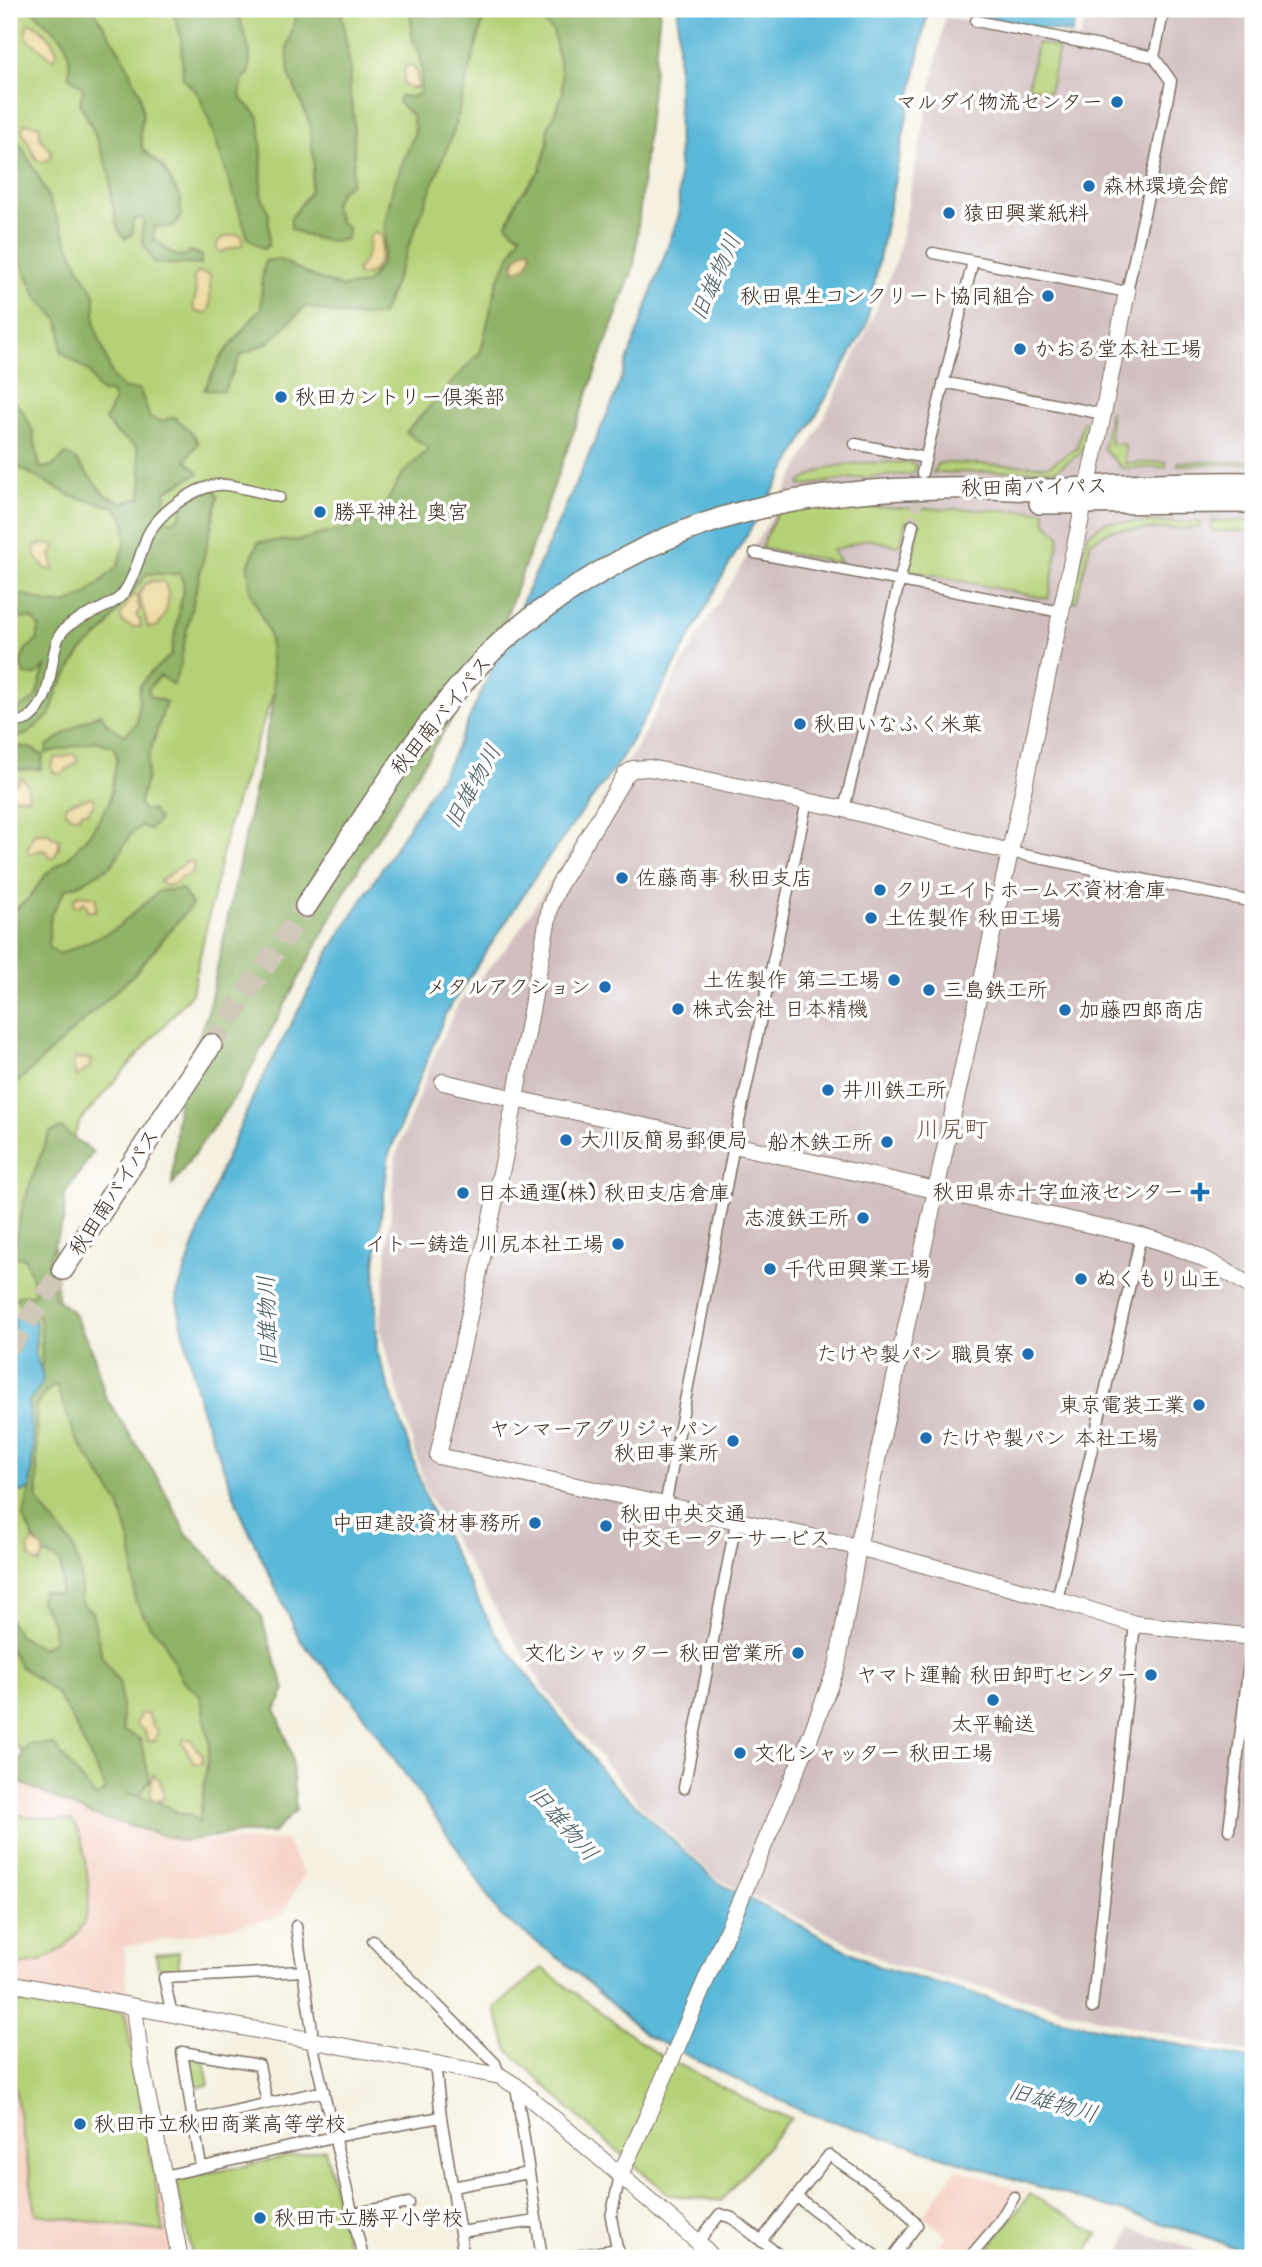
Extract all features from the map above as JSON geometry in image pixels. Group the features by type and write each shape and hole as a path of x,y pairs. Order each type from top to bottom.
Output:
{"highway":[{"name":"秋田南バイパス","path":"1085,495 1253,482"},
{"name":"秋田南バイパス","path":"306,906 392,775 451,696 494,650 550,604 599,572 661,540 729,514 804,499 1085,495 1253,502"},
{"name":"秋田南バイパス","path":"63,1269 211,1045"}],"street":[{"path":"1154,57 1164,9"},
{"path":"563,2258 619,2254 611,2217 620,2175 805,1750 837,1666 858,1547 1010,852 1171,81 1154,57 976,21"},
{"path":"933,253 1127,292"},
{"path":"922,473 973,261"},
{"path":"943,382 1103,414"},
{"path":"855,444 926,458"},
{"path":"9,723 28,720 39,707 53,667 58,638 65,628 119,599 150,527 172,506 194,493 224,485 279,497"},
{"path":"844,809 913,525"},
{"path":"755,552 1061,612"},
{"path":"1229,1830 1253,1637 1135,1624 1057,1600 858,1547 438,1456 515,1100 553,896 626,774 633,769 650,768 807,800 1010,852 1253,902"},
{"path":"665,1506 734,1144 807,800"},
{"path":"443,1082 515,1100 734,1144 1141,1236 1177,1246 1202,1257 1253,1288"},
{"path":"1057,1600 1141,1236"},
{"path":"684,1788 736,1522"},
{"path":"1091,2008 1135,1624"},
{"path":"296,1926 312,2030 311,2039 363,2258"},
{"path":"373,1941 495,2063 500,2076"},
{"path":"172,2015 164,1978 303,1971"},
{"path":"9,1983 500,2076 516,2086 698,2242 713,2258"},
{"path":"134,2007 141,2064 180,2258"},
{"path":"201,2166 181,2052 259,2066 267,2102"},
{"path":"435,2063 441,2118 464,2258"},
{"path":"516,2086 542,2258"},
{"path":"193,2120 324,2091"},
{"path":"164,2176 333,2137 441,2118"},
{"path":"761,2241 829,2155 897,2202 917,2225 892,2258"},
{"path":"452,2187 529,2173"},
{"path":"797,2197 878,2258"},
{"path":"969,2258 997,2225 1014,2197"},
{"path":"352,2214 409,2203"},
{"path":"698,2242 720,2214 732,2218 783,2258"},
{"path":"460,2232 536,2221"}],"shaded area":[{"path":"1087,9 1253,9 1253,2054 1122,2024 893,1965 718,1879 639,1804 545,1690 427,1492 380,1330 396,1155 436,1052 458,1004 512,941 631,757 701,630 770,520 863,339 897,259 945,17 1080,39"},
{"name":"秋田市立秋田商業高等学校","path":"9,1777 89,1814 182,1841 286,1840 304,1875 281,1917 124,1947 129,2012 176,2258 9,2258"},
{"path":"957,2168 1025,2192 987,2249 999,2258 925,2258 947,2236 923,2216"},
{"path":"1131,2228 1217,2258 1119,2258"}],"green space":[{"name":"秋田カントリー倶楽部","path":"9,9 545,9 600,29 491,388 302,609 229,823 192,993 80,1121 51,1197 62,1361 223,1715 226,1788 192,1829 76,1802 9,1739"},
{"path":"32,9 93,9 122,55 140,93 143,115 140,133 143,150 163,167 181,199 181,216 173,227 155,227 153,238 174,255 185,256 190,251 201,255 201,265 155,263 144,244 144,221 140,217 133,221 132,234 125,239 118,229 111,196 110,174 80,104 83,88 69,76 68,51 61,36"},
{"path":"172,9 237,9 250,52 249,73 242,80 240,97 259,117 261,194 269,214 269,245 263,249 248,238 199,95 183,78 181,36"},
{"path":"295,9 341,9 351,73 349,88 354,119 354,160 351,184 341,190 333,205 340,222 348,228 347,239 318,239 291,229 291,218 310,192 314,165 310,124 289,74 287,47 296,17"},
{"path":"410,9 660,9 634,266 494,650 349,884 239,1091 172,1185 179,1092 208,1012 274,697 269,633 250,591 248,566 258,542 300,540 377,520 402,474 429,449 406,432 481,351 497,282 521,234 514,232 507,224 517,200 540,170 548,143 547,131 563,93 553,31 536,16 505,10 483,20 454,130 382,315 343,315 306,306 269,342 241,355 224,391 204,390 221,357 261,308 265,261 278,259 341,287 366,284 380,266 384,253 385,222 393,187 415,132 412,115 398,102 400,96 413,97 420,93 420,53 413,43"},
{"path":"1037,43 1059,48 1049,92 1028,87"},
{"path":"9,136 20,144 40,179 79,268 95,294 95,326 113,378 124,389 140,390 150,418 161,421 175,417 194,435 198,443 186,460 199,473 166,491 163,519 172,522 180,516 186,492 199,482 213,484 218,497 180,667 173,685 160,676 148,689 150,696 166,702 148,759 147,777 139,805 143,810 152,810 159,820 150,829 141,826 131,834 112,865 66,889 51,914 48,947 60,954 114,930 159,891 182,889 192,905 133,975 20,1080 9,1094 9,914 28,899 47,873 69,857 91,832 109,803 117,758 114,747 96,741 46,753 47,746 101,713 107,724 125,735 137,723 140,686 150,673 171,655 184,585 180,574 147,574 106,629 81,652 58,689 50,715 27,734 12,739 9,737 9,714 35,699 45,667 36,675 25,675 20,664 26,649 37,641 39,627 32,618 9,619 9,595 26,595 49,603 66,604 87,594 117,567 125,542 125,521 115,507 71,496 9,462 9,397 22,410 33,431 40,468 53,466 66,454 76,460 104,494 123,503 141,497 142,479 137,447 116,433 105,420 114,402 111,392 102,392 90,373 61,351 58,319 38,299 9,236"},
{"path":"1110,410 1111,444 1125,444 1125,463 1166,462 1166,467 1122,468 1104,449"},
{"path":"1083,421 1089,422 1082,452 1056,470 933,473 938,463 1048,466 1077,448"},
{"path":"1253,461 1253,464 1178,465 1178,462"},
{"path":"906,462 916,465 915,472 800,486 800,483 812,475 837,466"},
{"path":"803,506 1045,511 1045,521 1060,536 1048,599 909,570 920,523 906,521 900,546 867,539 832,551 841,563 761,548 777,512"},
{"path":"1212,521 1253,521 1253,531 1212,531"},
{"path":"1106,522 1200,522 1199,528 1112,530 1091,541 1076,602 1071,602 1087,535"},
{"path":"9,745 30,748 43,755 41,769 19,770 9,767"},
{"path":"61,1128 93,1152 65,1194 64,1220 49,1257 55,1298 72,1311 93,1352 105,1396 160,1482 186,1533 260,1614 285,1689 276,1710 291,1753 296,1810 273,1833 239,1833 182,1841 89,1814 9,1777 9,1760 19,1763 22,1752 30,1744 54,1745 96,1798 106,1789 72,1719 56,1693 20,1666 9,1648 9,1619 19,1636 42,1648 53,1642 53,1623 40,1601 42,1591 60,1595 62,1577 60,1562 41,1552 23,1518 30,1491 33,1445 28,1402 42,1370 41,1325 39,1316 23,1309 16,1298 20,1295 34,1295 35,1288 25,1258 16,1257 13,1253 28,1191 50,1132","holes":["56,1385 76,1438 119,1504 132,1548 135,1600 150,1626 163,1639 182,1680 200,1695 210,1744 199,1823 191,1815 127,1793 140,1795 150,1780 140,1739 123,1731 120,1684 102,1656 92,1612 81,1603 81,1573 72,1545 38,1501 36,1406 47,1391"]},
{"path":"9,1814 72,1821 82,1843 89,1900 81,1928 62,1949 37,1961 9,1965"},
{"path":"178,1952 180,1972 170,1973 167,1968 158,1969 156,1954"},
{"path":"542,1968 653,2051 770,2112 791,2118 721,2201 670,2195 589,2127 508,2050 495,2008"},
{"path":"9,2001 68,2004 125,2013 164,2232 36,2214 13,2076 9,2067"},
{"path":"186,2057 204,2060 209,2085 191,2088"},
{"name":"秋田市立勝平小学校","path":"325,2149 351,2258 193,2258 176,2180"},
{"path":"1030,2194 1098,2234 1083,2258 1003,2258 989,2247"}],"sand":[{"path":"28,23 38,27 51,40 57,55 53,59 26,37"},
{"path":"412,65 417,73 418,88 409,88 403,84 405,66"},
{"path":"25,123 40,126 40,138 51,151 51,157 43,162 37,160 22,130"},
{"path":"377,232 382,239 378,264 370,273 358,276 357,270 367,254 370,236"},
{"path":"233,235 243,238 242,245 220,252 217,249 219,241"},
{"path":"529,248 532,254 527,266 514,271 517,257"},
{"path":"199,272 210,275 210,307 204,314 195,311 193,307 196,294 194,277"},
{"path":"54,545 55,549 51,555 54,570 46,568 37,558 34,546"},
{"path":"152,581 164,582 168,599 164,616 158,626 148,628 139,595 144,585"},
{"path":"133,595 138,597 140,608 136,615 141,627 132,627 122,622 121,614"},
{"path":"72,754 77,757 77,762 61,774 53,772 51,767 55,758"},
{"path":"21,777 27,784 29,798 11,797 9,784 16,784"},
{"path":"91,797 95,801 88,812 82,812 79,817 66,812 65,806"},
{"path":"34,833 49,833 51,837 59,839 59,847 54,857 51,858 46,851 41,850 29,854 27,850"},
{"path":"187,862 193,862 193,871 188,876 181,877 175,884 165,886 160,881"},
{"path":"78,895 96,897 96,911 87,911 84,902 74,906"},
{"path":"75,1059 91,1060 89,1068 76,1077 73,1063"},
{"path":"32,1541 43,1548 43,1557 39,1564 30,1558 28,1549"},
{"path":"140,1714 148,1714 158,1732 155,1741 147,1741 145,1731 136,1725"},
{"path":"184,1739 191,1739 203,1755 202,1764 194,1763 183,1743"},
{"path":"153,1774 160,1780 164,1799 153,1801 150,1794"}],"water":[{"name":"旧雄物川","path":"678,9 928,9 866,326 619,762 541,868 446,1013 389,1154 375,1263 377,1351 428,1504 494,1631 608,1779 717,1882 877,1966 1062,2020 1253,2060 1253,2255 1207,2237 804,2112 647,2036 569,1966 500,1915 457,1848 353,1700 300,1640 242,1516 200,1406 176,1297 219,1174 254,1095 329,952 450,761 612,404 679,215"},
{"path":"942,9 1078,9 1072,34"},
{"path":"20,1314 28,1315 35,1322 35,1353 43,1378 28,1402 33,1445 30,1488 25,1492 14,1492 9,1488 9,1366 14,1359 14,1320"}],"tunnel":[{"path":"913,525 920,486"},
{"path":"211,1045 306,906"},
{"path":"9,1348 63,1269"}],"place":[{"name":"マルダイ物流センター","path":"1117,102"},
{"name":"森林環境会館","path":"1089,186"},
{"name":"猿田興業紙料","path":"949,213"},
{"name":"秋田県生コンクリート協同組合","path":"1048,296"},
{"name":"かおる堂本社工場","path":"1020,349"},
{"name":"秋田カントリー倶楽部","path":"281,397"},
{"name":"勝平神社 奥宮","path":"320,512"},
{"name":"秋田いなふく米菓","path":"800,724"},
{"name":"佐藤商事 秋田支店","path":"622,878"},
{"name":"クリエイトホームズ資材倉庫","path":"880,890"},
{"name":"土佐製作 秋田工場","path":"871,918"},
{"name":"土佐製作 第二工場","path":"894,980"},
{"name":"メタルアクション","path":"605,987"},
{"name":"三島鉄工所","path":"929,990"},
{"name":"株式会社 日本精機","path":"678,1009"},
{"name":"加藤四郎商店","path":"1065,1010"},
{"name":"井川鉄工所","path":"828,1090"},
{"name":"大川反簡易郵便局","path":"566,1140"},
{"name":"船木鉄工所","path":"887,1142"},
{"name":"秋田県赤十字血液センター","path":"1200,1192"},
{"name":"日本通運(株) 秋田支店倉庫","path":"463,1193"},
{"name":"志渡鉄工所","path":"863,1218"},
{"name":"イトー鋳造 川尻本社工場","path":"618,1244"},
{"name":"千代田興業工場","path":"770,1269"},
{"name":"ぬくもり山王","path":"1081,1279"},
{"name":"たけや製パン 職員寮","path":"1028,1354"},
{"name":"東京電装工業","path":"1199,1405"},
{"name":"たけや製パン 本社工場","path":"926,1438"},
{"name":"ヤンマーアグリジャパン 秋田事業所","path":"733,1441"},
{"name":"中田建設資材事務所","path":"535,1523"},
{"name":"秋田中央交通 中交モーターサービス","path":"606,1526"},
{"name":"文化シャッター 秋田営業所","path":"798,1653"},
{"name":"ヤマト運輸 秋田卸町センター","path":"1151,1675"},
{"name":"太平輸送","path":"993,1700"},
{"name":"文化シャッター 秋田工場","path":"740,1753"},
{"name":"秋田市立秋田商業高等学校","path":"80,2124"},
{"name":"秋田市立勝平小学校","path":"260,2218"}],"district":[{"name":"川尻町","path":"952,1129"}]}
